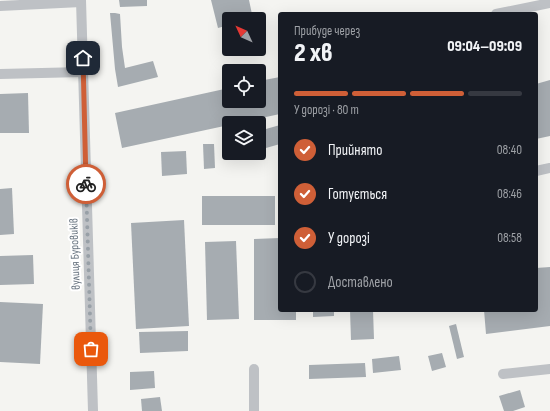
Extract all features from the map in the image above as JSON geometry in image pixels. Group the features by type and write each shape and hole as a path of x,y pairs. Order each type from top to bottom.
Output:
{"street":[{"path":"0,6 81,1"},
{"name":"вулиця Буровиків","path":"81,1 93,411"},
{"path":"506,12 550,3"},
{"path":"0,74 83,72"},
{"path":"538,171 550,168"},
{"path":"503,374 550,368"},
{"path":"254,369 254,411"}],"building":[{"path":"119,0 147,0 147,6 120,7"},
{"path":"211,0 249,0 252,12 222,12 222,27 218,28"},
{"path":"110,13 120,14 125,68 153,61 158,77 118,87"},
{"path":"278,77 278,114 266,117 222,116 222,127 122,148 115,113 222,90 222,108 266,108 266,80"},
{"path":"550,80 550,136 538,139 538,83"},
{"path":"28,93 29,133 0,133 0,94"},
{"path":"278,126 278,145 266,148 266,129"},
{"path":"203,144 214,144 215,168 204,169"},
{"path":"186,151 187,174 162,176 161,152"},
{"path":"12,188 14,234 0,235 0,189"},
{"path":"202,196 275,196 275,225 202,225"},
{"path":"184,220 189,326 136,329 131,223"},
{"path":"278,238 278,312 296,312 296,320 254,320 254,239"},
{"path":"236,241 239,319 207,320 205,242"},
{"path":"33,255 34,284 0,285 0,256"},
{"path":"550,267 550,326 486,334 484,312 538,312 538,268"},
{"path":"0,302 43,304 40,364 0,362"},
{"path":"313,312 334,312 334,316 313,317"},
{"path":"350,312 373,312 374,339 351,340"},
{"path":"456,324 464,357 457,359 449,326"},
{"path":"188,331 188,351 140,353 139,332"},
{"path":"442,353 446,367 432,371 428,356"},
{"path":"399,356 401,370 373,373 372,359"},
{"path":"365,363 366,377 309,379 309,365"},
{"path":"154,371 155,388 130,390 130,372"},
{"path":"520,390 525,407 513,411 504,411 499,396"},
{"path":"160,397 162,411 142,411 141,399"}],"way so far":[{"path":"86,184 91,349"}],"route":[{"path":"83,58 86,184"}]}
